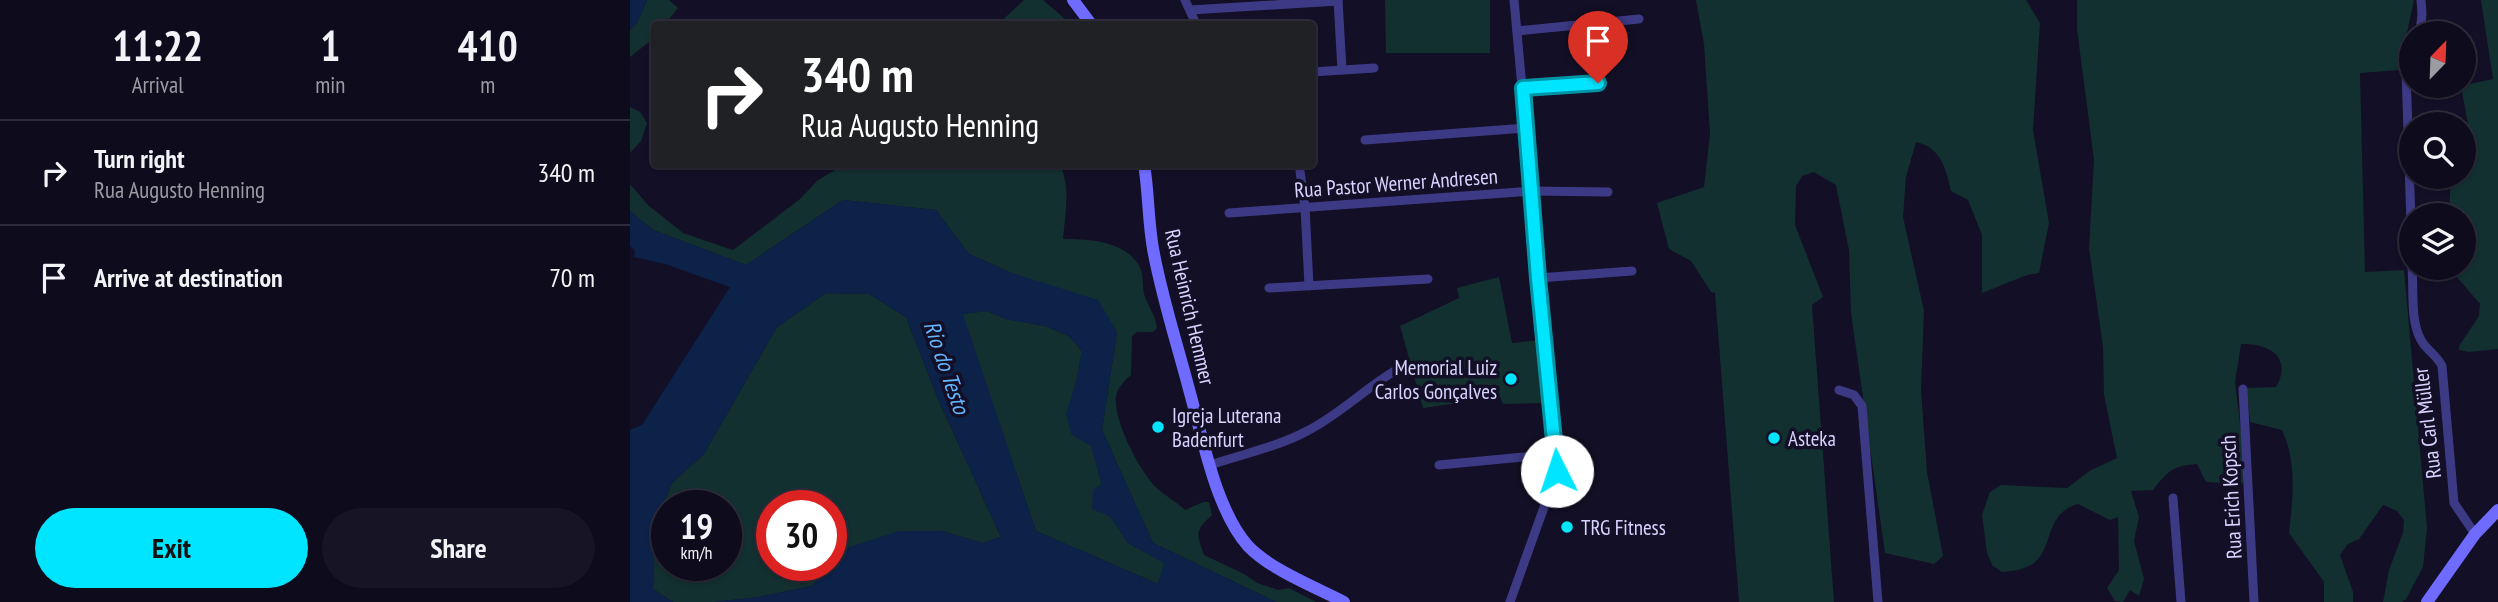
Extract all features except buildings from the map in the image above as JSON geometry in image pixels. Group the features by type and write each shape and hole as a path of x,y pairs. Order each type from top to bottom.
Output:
{"street":[{"path":"1073,0 1089,21"},
{"path":"1185,0 1194,21"},
{"path":"1510,602 1557,471 1514,0"},
{"path":"2421,0 2422,21"},
{"path":"1190,10 1338,1 1342,70"},
{"path":"1517,31 1639,19"},
{"path":"1316,72 1374,68"},
{"path":"1523,88 1598,83"},
{"path":"2407,98 2410,203"},
{"path":"1365,140 1526,128"},
{"name":"Rua Heinrich Hemmer","path":"1144,168 1153,251 1161,288 1210,466 1228,514 1250,548 1293,576 1344,602"},
{"path":"1300,168 1305,207 1308,286"},
{"name":"Rua Pastor Werner Andresen","path":"1229,213 1532,191 1608,192"},
{"path":"1538,278 1632,271"},
{"path":"1269,288 1428,279"},
{"name":"Rua Carl Müller","path":"2413,280 2416,328 2422,343 2438,357 2442,366 2454,503 2475,534"},
{"path":"1210,466 1306,432 1346,407 1383,376 1405,365"},
{"name":"Rua Erich Kopsch","path":"2243,389 2254,602"},
{"path":"1839,390 1854,395 1862,406 1878,602"},
{"path":"1439,465 1556,454"},
{"path":"2173,498 2180,602"},
{"path":"2427,602 2475,534 2498,510"}],"green space":[{"path":"647,0 669,0 678,8 667,21 651,21 651,40 630,57 630,30 637,23"},
{"path":"1024,0 1043,0 1068,21 1001,21"},
{"path":"1385,0 1490,0 1490,53 1386,53"},
{"path":"1696,0 2026,0 2040,23 2033,130 2049,223 2039,273 1982,293 1982,235 1968,200 1951,191 1937,154 1916,142 1906,177 1903,217 1924,311 1921,390 1927,472 1943,556 1934,564 1885,553 1851,313 1849,250 1836,185 1814,172 1802,176 1796,186 1795,225 1823,297 1812,305 1834,602 1739,602 1715,293 1711,292 1691,261 1669,249 1657,203 1704,187 1710,134 1704,44"},
{"path":"2077,0 2414,0 2410,21 2399,21 2399,70 2360,73 2365,272 2399,270 2399,280 2405,280 2427,528 2423,567 2402,602 2383,602 2389,570 2403,533 2404,520 2397,511 2383,505 2359,539 2348,544 2340,555 2353,592 2353,602 2324,602 2324,582 2289,533 2292,468 2287,442 2282,430 2250,422 2247,388 2276,387 2282,367 2280,360 2269,349 2251,344 2241,344 2235,382 2244,457 2243,483 2206,482 2197,464 2171,471 2153,490 2131,491 2139,517 2134,541 2144,579 2139,596 2130,590 2123,602 2115,601 2107,588 2119,570 2118,517 2110,520 2078,504 2066,509 2058,517 2046,546 2034,563 2021,569 2002,572 1992,565 1987,553 1982,515 1990,492 2001,485 2067,488 2091,470 2117,458 2104,395 2103,347 2089,248 2094,160 2077,29"},
{"path":"2481,0 2498,0 2498,349 2469,352 2459,350 2459,346 2479,316 2480,304 2460,280 2476,280 2476,203 2449,203 2450,189 2476,189 2476,112 2466,112 2463,98 2476,98 2476,83 2493,79"},
{"path":"630,107 640,112 647,123 641,141 630,153"},
{"path":"838,168 1061,168 1066,192 1063,239 1096,241 1118,247 1128,253 1141,270 1144,294 1154,316 1157,328 1153,332 1137,332 1132,336 1131,375 1123,382 1116,397 1116,407 1124,433 1144,472 1159,490 1185,510 1209,502 1212,515 1202,525 1199,533 1204,555 1257,583 1278,590 1289,588 1316,602 1276,602 1153,543 1102,430 1117,332 1009,272 969,254 936,210 843,200 746,265 653,230 630,211 630,184 648,205 683,233 733,250 800,199 817,181"},
{"path":"1499,277 1512,343 1539,340 1547,403 1503,404 1500,397 1423,408 1400,326 1459,298 1457,288"},
{"path":"826,293 869,294 906,317 938,399 1001,537 982,543 942,531 847,548 847,490 756,490 756,581 816,581 812,586 758,597 714,602 673,602 653,589 653,581 742,581 742,490 669,490 672,483 704,454 777,327"},
{"path":"987,311 1006,319 1045,326 1069,336 1082,351 1071,434 1091,445 1111,517 1128,543 1165,563 1158,584 1036,531 962,314"}],"water":[{"path":"630,0 647,0 637,23 630,30"},
{"name":"Rio do Testo","path":"843,200 936,210 969,254 1009,272 1098,300 1117,332 1102,430 1153,543 1276,602 714,602 758,597 812,586 816,581 847,581 847,548 899,531 942,531 982,543 1001,537 938,399 906,317 869,294 826,293 777,327 704,454 672,483 669,490 651,490 651,581 653,581 653,589 673,602 630,602 630,430 642,425 730,287 665,264 634,257 635,251 630,246 630,211 653,230 746,265","holes":["987,311 1006,319 1045,326 1069,336 1082,351 1066,414 1071,434 1091,446 1102,484 1093,490 1092,509 1111,517 1128,543 1164,563 1158,584 1036,531 963,314"]}],"place":[{"name":"Memorial Luiz Carlos Gonçalves","path":"1511,379"},
{"name":"Igreja Luterana Badenfurt","path":"1158,427"},
{"name":"Asteka","path":"1774,438"},
{"name":"TRG Fitness","path":"1567,527"}],"route":[{"path":"1557,471 1523,88 1598,83"}]}
